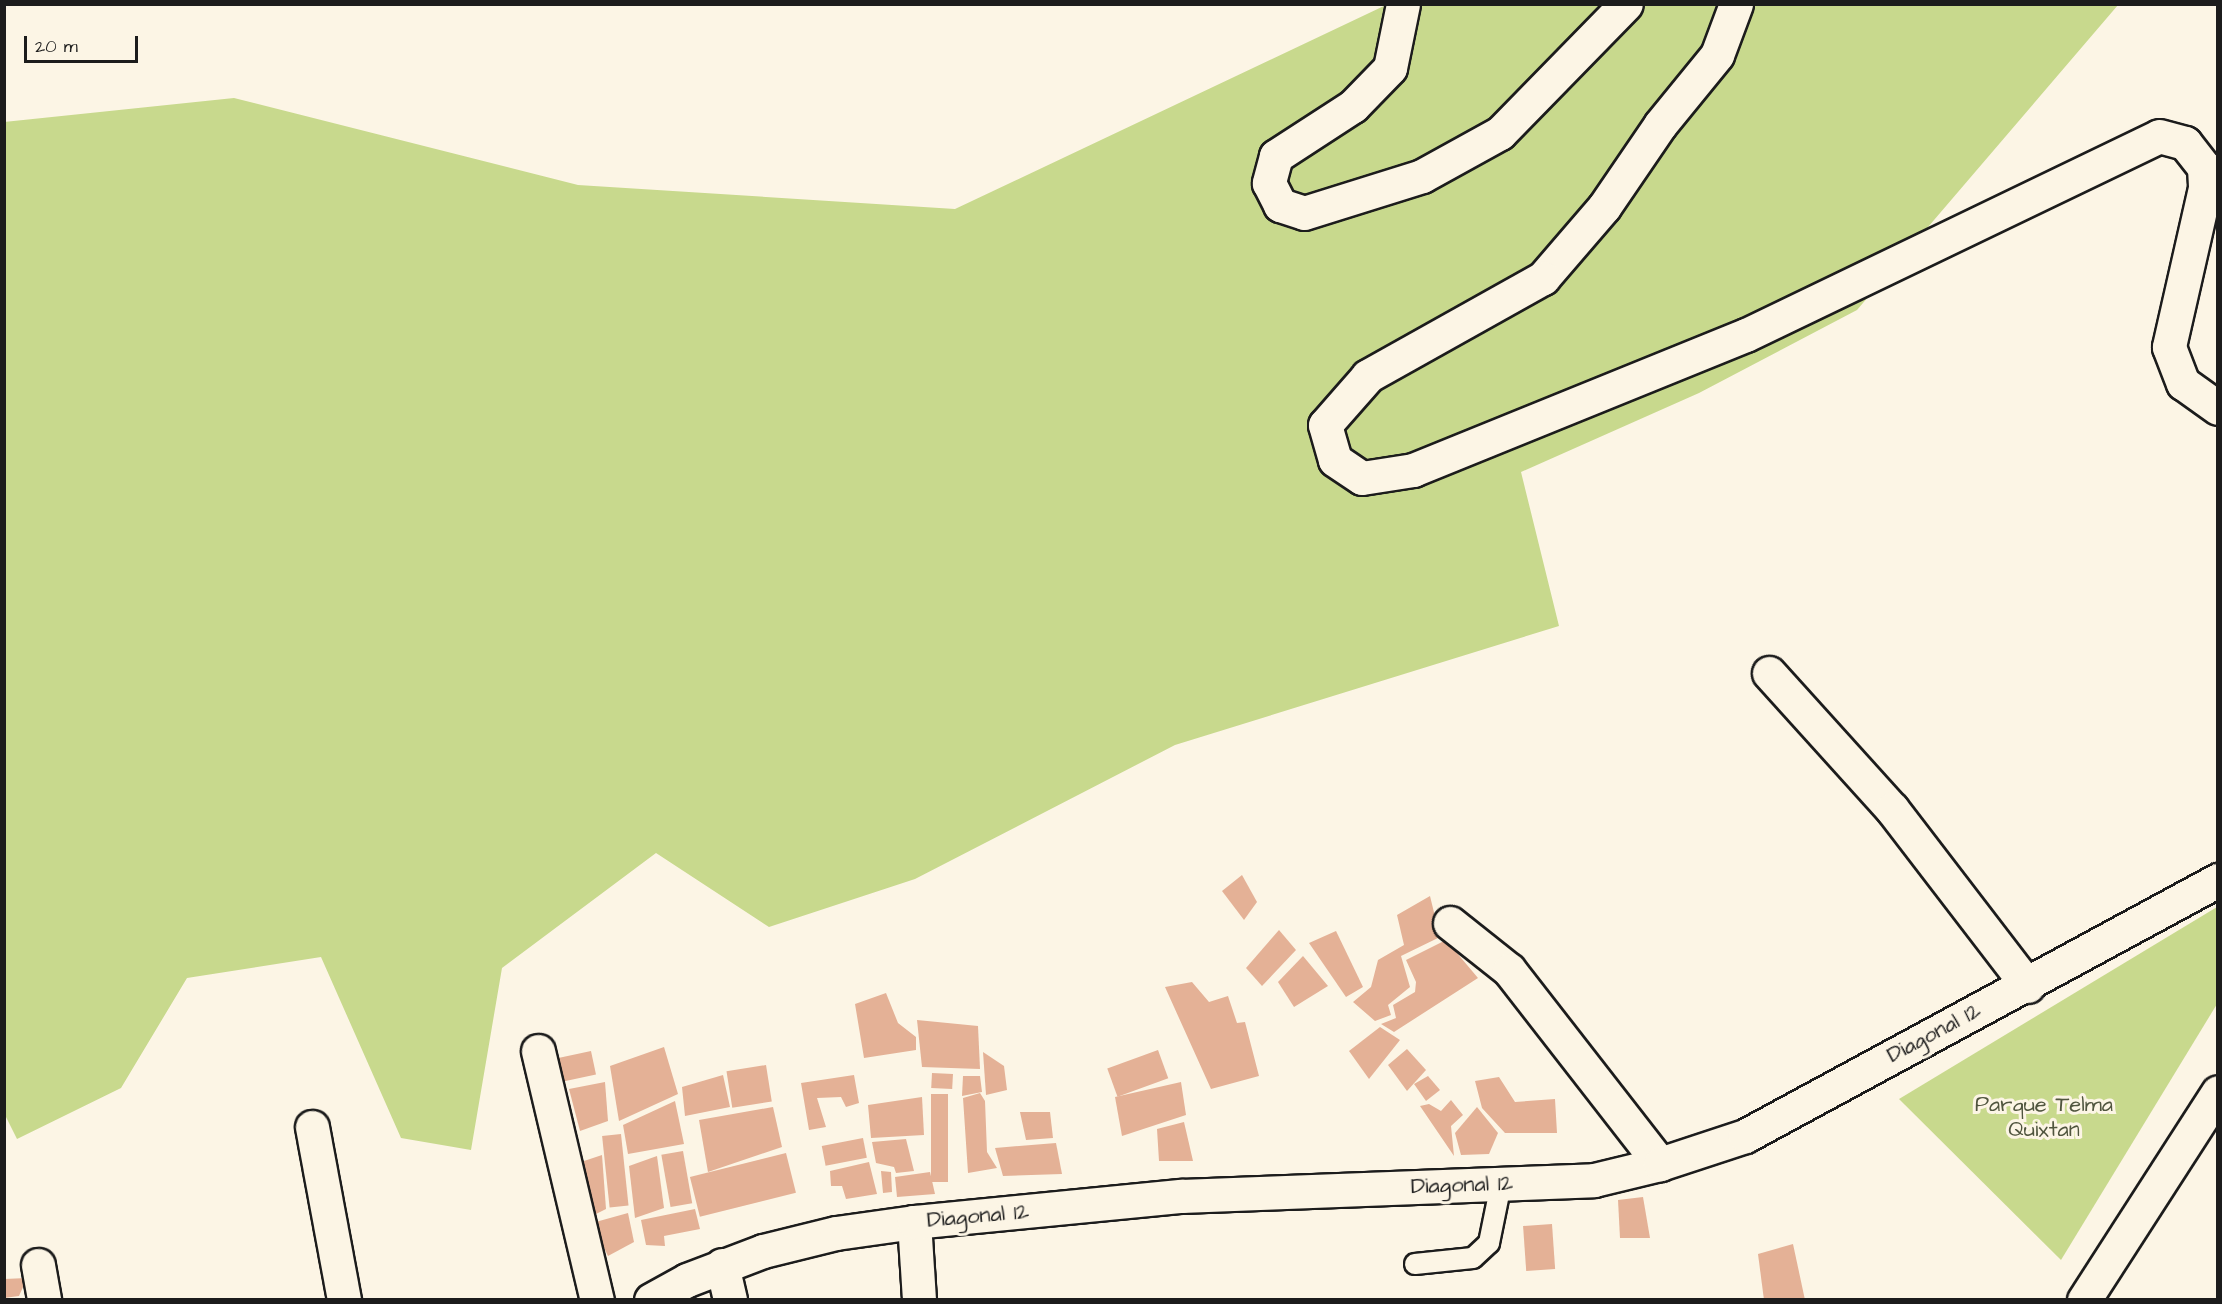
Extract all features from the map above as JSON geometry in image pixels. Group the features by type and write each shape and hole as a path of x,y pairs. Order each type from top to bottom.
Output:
{"street":[{"path":"1403,4 1390,68 1353,106 1276,156 1269,183 1280,205 1304,213 1422,176 1500,133 1626,4"},
{"path":"1736,4 1717,54 1660,125 1604,207 1543,278 1368,376 1325,425 1335,460 1362,478 1413,470 1746,335 2159,136 2185,143 2204,167 2205,188 2169,346 2183,383 2217,408"},
{"path":"1769,673 1892,809 2028,986"},
{"name":"Diagonal 12","path":"651,1299 722,1265 836,1233 914,1222 1181,1196 1594,1180 1660,1164 1746,1136 2028,986 2217,880"},
{"path":"1450,923 1509,970 1660,1164"},
{"path":"538,1051 597,1299"},
{"path":"2084,1299 2217,1092"},
{"path":"312,1127 344,1299"},
{"path":"914,1222 919,1299"},
{"path":"38,1265 44,1299"},
{"path":"722,1265 730,1299"}],"lane":[{"path":"1415,1264 1473,1258 1489,1242 1501,1184"}],"green space":[{"path":"1386,5 2118,5 1857,310 1699,393 1521,472 1559,626 1175,745 915,879 769,927 656,853 502,968 471,1150 401,1138 321,957 187,978 121,1088 17,1139 5,1115 4,122 234,98 578,185 955,209"},
{"name":"Parque Telma Quixtan","path":"2217,907 2217,1004 2061,1260 1899,1099"}],"building":[{"path":"1242,875 1257,902 1244,920 1222,891"},
{"path":"1430,896 1440,937 1401,956 1410,987 1388,1005 1391,1015 1375,1021 1353,1002 1371,987 1378,960 1404,945 1397,915"},
{"path":"1279,930 1296,950 1262,986 1246,968"},
{"path":"1336,931 1363,987 1346,997 1309,943"},
{"path":"1446,940 1478,978 1394,1032 1381,1024 1396,1018 1393,1005 1415,992 1416,982 1406,960"},
{"path":"1303,956 1328,986 1294,1007 1278,982"},
{"path":"1192,982 1209,1002 1228,996 1237,1023 1245,1022 1259,1076 1211,1089 1165,987"},
{"path":"886,993 898,1023 916,1037 916,1050 864,1058 855,1004"},
{"path":"917,1020 978,1026 980,1069 922,1067"},
{"path":"1380,1027 1400,1040 1369,1079 1349,1051"},
{"path":"664,1047 678,1094 619,1121 610,1066"},
{"path":"1407,1049 1426,1070 1407,1091 1388,1065"},
{"path":"1158,1050 1168,1078 1118,1097 1107,1068"},
{"path":"591,1051 596,1074 560,1082 555,1059"},
{"path":"983,1052 1004,1066 1007,1090 986,1095"},
{"path":"766,1065 772,1102 732,1108 726,1071"},
{"path":"932,1073 953,1074 952,1089 931,1088"},
{"path":"723,1075 730,1107 685,1116 682,1087"},
{"path":"854,1075 859,1103 846,1107 841,1097 817,1098 826,1127 809,1130 801,1083"},
{"path":"963,1076 980,1076 982,1092 962,1096"},
{"path":"1428,1076 1440,1090 1426,1101 1414,1084"},
{"path":"1499,1077 1515,1102 1555,1099 1557,1133 1505,1133 1482,1108 1475,1081"},
{"path":"605,1082 608,1121 580,1131 569,1089"},
{"path":"1181,1082 1186,1115 1122,1136 1115,1097"},
{"path":"980,1093 985,1101 987,1152 997,1168 968,1173 963,1098"},
{"path":"931,1094 948,1094 948,1182 931,1182"},
{"path":"922,1097 924,1135 871,1138 868,1105"},
{"path":"1451,1100 1463,1115 1451,1126 1454,1156 1420,1106 1429,1104 1441,1111"},
{"path":"675,1101 684,1144 628,1154 623,1125"},
{"path":"773,1107 782,1147 708,1172 699,1120"},
{"path":"1477,1107 1498,1133 1489,1154 1461,1155 1455,1133"},
{"path":"1020,1112 1050,1112 1053,1138 1026,1140"},
{"path":"1184,1122 1193,1161 1159,1161 1157,1129"},
{"path":"621,1134 629,1206 610,1208 602,1136"},
{"path":"863,1138 867,1158 826,1166 822,1146"},
{"path":"906,1139 914,1171 896,1173 894,1167 876,1163 872,1142"},
{"path":"1056,1143 1062,1174 1003,1176 995,1148"},
{"path":"683,1151 692,1203 671,1207 661,1155"},
{"path":"786,1153 796,1193 700,1217 690,1177"},
{"path":"602,1155 606,1209 594,1215 581,1162"},
{"path":"657,1156 664,1208 635,1218 629,1166"},
{"path":"869,1162 877,1194 846,1199 842,1186 831,1186 830,1171"},
{"path":"881,1171 891,1172 892,1192 883,1193"},
{"path":"930,1172 935,1194 897,1197 895,1177"},
{"path":"1643,1197 1650,1238 1620,1238 1618,1200"},
{"path":"695,1209 700,1229 664,1236 665,1246 646,1245 641,1220"},
{"path":"628,1213 634,1242 608,1256 592,1223"},
{"path":"1552,1224 1555,1269 1526,1271 1523,1226"},
{"path":"1793,1244 1805,1300 1764,1300 1758,1254"},
{"path":"27,1278 19,1296 4,1298 4,1279"}]}
